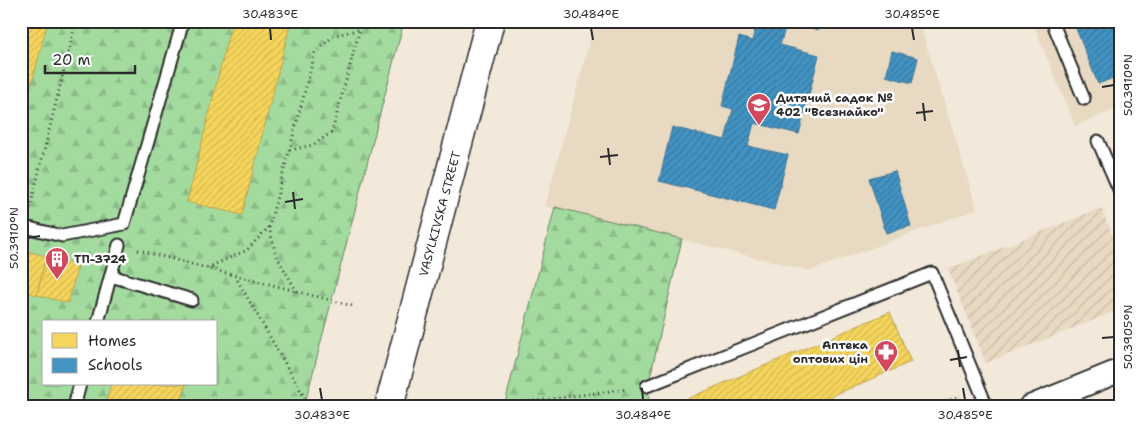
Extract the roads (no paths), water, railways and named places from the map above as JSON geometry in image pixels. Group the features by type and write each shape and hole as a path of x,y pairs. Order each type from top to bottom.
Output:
{"main road":[{"name":"VASYLKIVSKA STREET","path":"390,407 490,21"}],"street":[{"path":"1030,407 1121,370"}],"lane":[{"path":"23,226 62,236 124,224 183,21"},
{"path":"1052,21 1084,98"},
{"path":"1098,141 1121,194"},
{"path":"99,320 119,245"},
{"path":"648,386 932,273 987,407"},
{"path":"111,276 192,300"},
{"path":"74,407 79,386"}],"place":[{"name":"Дитячий садок № 402 \"Всезнайко\"","path":"759,126"},
{"name":"ТП-3724","path":"57,280"},
{"name":"Аптека оптових цін","path":"886,373"}]}
